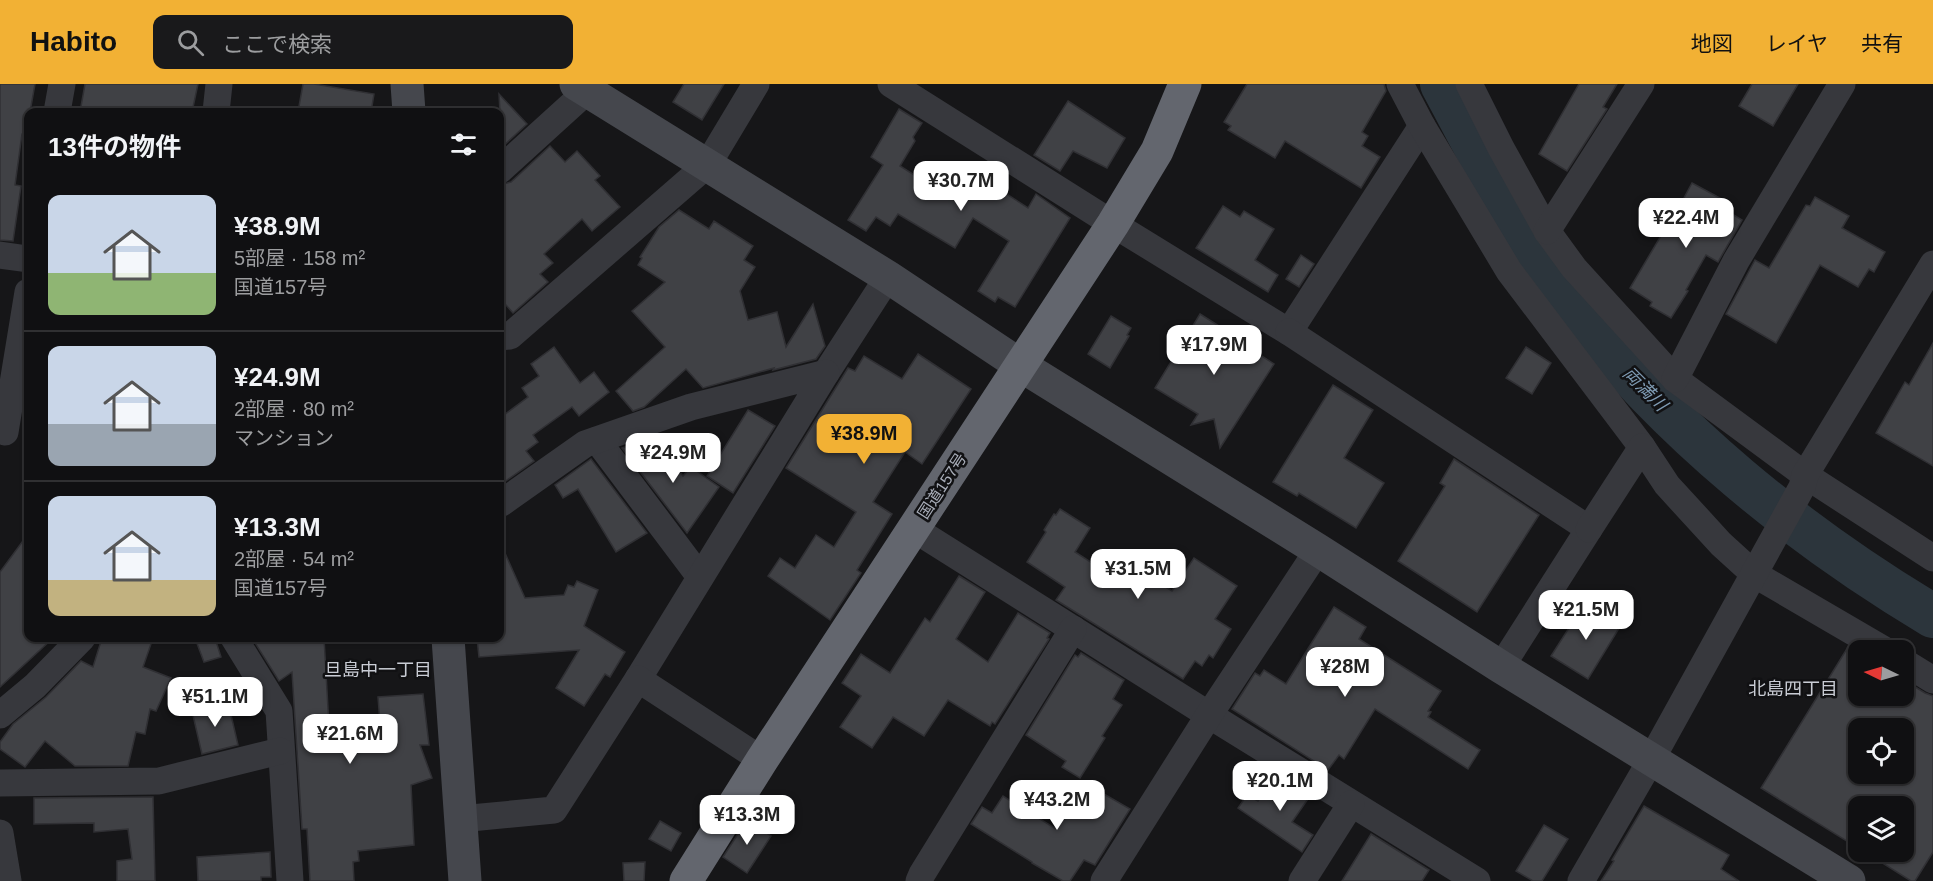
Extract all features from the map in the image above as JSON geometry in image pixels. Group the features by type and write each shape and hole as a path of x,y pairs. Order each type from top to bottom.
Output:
{"highway":[{"name":"国道157号","path":"687,881 762,760 1113,224 1157,151 1185,84"}],"street":[{"path":"58,108 62,84"},
{"path":"216,108 219,84"},
{"path":"407,84 409,108"},
{"path":"504,337 510,336 708,164 756,84"},
{"path":"891,84 1288,332 1589,529"},
{"path":"1401,84 1422,126 1509,271 1642,447 1667,485 1721,544 1754,574 1867,640"},
{"path":"1469,84 1547,231 1574,268 1675,380 1804,481 1933,558"},
{"path":"1547,231 1641,84"},
{"path":"1675,380 1737,261 1842,84"},
{"path":"504,166 581,87 888,277 1020,365 1318,550 1501,668 1849,881"},
{"path":"1288,332 1422,126"},
{"path":"0,255 24,258"},
{"path":"1581,881 1651,760 1804,481 1933,264"},
{"path":"460,819 554,810 888,277"},
{"path":"11,433 24,325"},
{"path":"504,501 585,444 691,407 826,373"},
{"path":"597,440 700,577"},
{"path":"1501,668 1642,447"},
{"path":"914,529 1477,881"},
{"path":"1104,881 1209,715 1318,550"},
{"path":"919,881 1073,629"},
{"path":"0,715 35,686 78,642"},
{"path":"236,642 279,711 290,881"},
{"path":"448,642 465,881"},
{"path":"1914,668 1933,680"},
{"path":"638,679 762,760"},
{"path":"0,783 159,781 280,751"},
{"path":"1302,881 1351,804"},
{"path":"0,833 8,881"}],"building":[{"path":"0,84 35,84 31,108 24,108 24,134 22,134 15,185 21,186 13,241 0,240"},
{"path":"85,84 198,84 193,108 81,108"},
{"path":"303,84 374,94 372,108 299,108"},
{"path":"684,84 724,84 702,120 673,102"},
{"path":"1247,84 1384,84 1386,91 1362,132 1368,136 1362,146 1380,157 1361,188 1285,141 1275,158 1228,130 1231,126 1224,122"},
{"path":"1579,84 1617,84 1603,107 1607,109 1567,171 1539,154"},
{"path":"1752,84 1798,84 1773,126 1739,106"},
{"path":"499,94 527,124 504,145 504,108 500,108"},
{"path":"1068,101 1125,138 1107,168 1073,151 1060,171 1034,155"},
{"path":"899,109 922,123 913,137 915,141 900,166 933,187 942,173 950,178 959,163 1028,208 1036,194 1070,218 1015,307 998,297 995,302 978,291 1009,241 973,218 955,248 898,214 890,226 876,217 866,231 848,220 883,165 871,157"},
{"path":"550,146 565,162 577,151 600,176 595,180 620,207 592,231 582,219 544,254 553,263 540,274 548,282 513,313 504,303 504,184 511,182"},
{"path":"1692,183 1731,204 1727,211 1742,220 1718,262 1706,255 1671,318 1650,306 1652,302 1630,288 1662,234 1664,235"},
{"path":"1815,197 1849,216 1842,228 1885,252 1874,272 1869,269 1858,287 1820,265 1776,343 1726,314 1755,260 1769,268 1806,205 1810,206"},
{"path":"1223,206 1240,217 1244,211 1274,229 1255,260 1278,275 1268,292 1196,248"},
{"path":"679,210 709,229 714,221 753,246 744,260 755,267 740,291 748,320 777,312 786,347 813,304 825,346 816,359 703,388 686,369 644,407 633,411 616,391 665,347 632,311 665,282 638,265 642,258 640,257 659,227"},
{"path":"1301,255 1314,264 1299,287 1286,279"},
{"path":"1200,314 1274,364 1220,448 1214,419 1191,425 1198,414 1155,388"},
{"path":"1111,316 1131,328 1127,335 1129,336 1110,368 1088,354"},
{"path":"1933,343 1933,466 1876,433 1905,382 1909,385"},
{"path":"554,347 580,383 594,372 609,392 579,416 572,407 533,435 538,442 526,451 534,461 504,482 504,415 528,397 522,388 539,376 531,364"},
{"path":"1526,347 1551,363 1532,394 1506,378"},
{"path":"918,354 971,389 922,464 905,452 873,502 892,514 857,570 861,573 830,620 768,576 780,558 795,568 816,535 834,547 856,512 786,468 848,368 855,371 864,356 902,379"},
{"path":"1333,385 1373,410 1344,458 1384,483 1356,528 1299,493 1297,496 1273,482"},
{"path":"748,410 775,426 733,493 707,476"},
{"path":"644,440 657,456 664,451 683,476 691,467 719,487 687,533 622,448"},
{"path":"591,459 647,533 616,552 578,489 563,498 555,485"},
{"path":"1454,459 1539,515 1477,612 1398,561 1445,486 1440,483"},
{"path":"1060,509 1090,528 1075,552 1120,581 1130,565 1172,591 1194,558 1237,586 1215,619 1231,629 1213,658 1209,655 1202,666 1195,661 1183,679 1056,600 1065,587 1027,562 1046,532 1044,530"},
{"path":"24,539 24,642 49,642 0,687 0,572"},
{"path":"504,551 525,598 564,595 568,585 574,587 577,581 598,590 584,626 625,652 610,677 605,674 584,706 556,688 579,650 479,657 477,642 504,642"},
{"path":"959,576 985,592 956,639 988,662 1018,613 1050,633 1047,638 1049,639 995,724 992,722 990,726 948,700 924,736 893,717 872,748 840,727 861,696 842,683 861,654 890,673 925,618 930,622"},
{"path":"1585,603 1621,625 1588,679 1551,656"},
{"path":"1334,607 1366,627 1359,639 1441,691 1428,711 1431,712 1428,717 1480,750 1468,769 1375,709 1344,759 1339,755 1328,770 1232,709 1255,673 1260,676 1264,670 1286,684"},
{"path":"101,642 152,642 143,667 171,678 156,711 150,709 145,734 136,732 128,766 75,766 45,741 25,767 0,749 0,742 13,724 46,697 81,661 93,667"},
{"path":"196,642 216,642 221,657 204,662"},
{"path":"255,642 324,642 329,726 380,723 378,697 423,694 429,745 420,745 432,778 411,785 414,845 358,851 359,861 353,862 354,881 310,881 307,829 302,829 292,672 279,681"},
{"path":"1848,647 1848,706 1914,706 1914,686 1933,696 1933,852 1915,881 1911,881 1881,862 1914,862 1914,796 1848,796 1848,842 1761,788"},
{"path":"1081,653 1124,680 1113,699 1122,705 1102,736 1105,738 1080,778 1062,767 1066,761 1026,735 1075,655 1078,657"},
{"path":"228,702 238,745 202,754 192,711"},
{"path":"1275,775 1310,796 1292,822 1313,835 1302,852 1238,808 1247,795 1258,801"},
{"path":"1083,782 1130,809 1095,865 1084,860 1070,881 1063,881 971,824 982,807 992,813 1003,796 1056,829"},
{"path":"153,797 155,881 117,881 117,861 132,859 128,829 94,832 94,823 34,824 34,798"},
{"path":"1644,806 1729,855 1721,869 1739,881 1601,881"},
{"path":"747,820 771,836 747,873 723,857"},
{"path":"660,821 681,833 671,851 649,839"},
{"path":"1544,825 1568,839 1542,881 1533,881 1516,871"},
{"path":"1371,834 1429,870 1422,881 1342,881"},
{"path":"270,852 271,877 261,877 261,881 198,881 197,857"},
{"path":"645,862 644,881 624,881 623,863"}],"waterway":[{"name":"両満川","path":"1442,84 1536,254 1573,307 1611,353 1694,438 1739,478 1834,551 1933,616"}],"district":[{"name":"旦島中一丁目","path":"378,670"},
{"name":"北島四丁目","path":"1793,689"}]}
